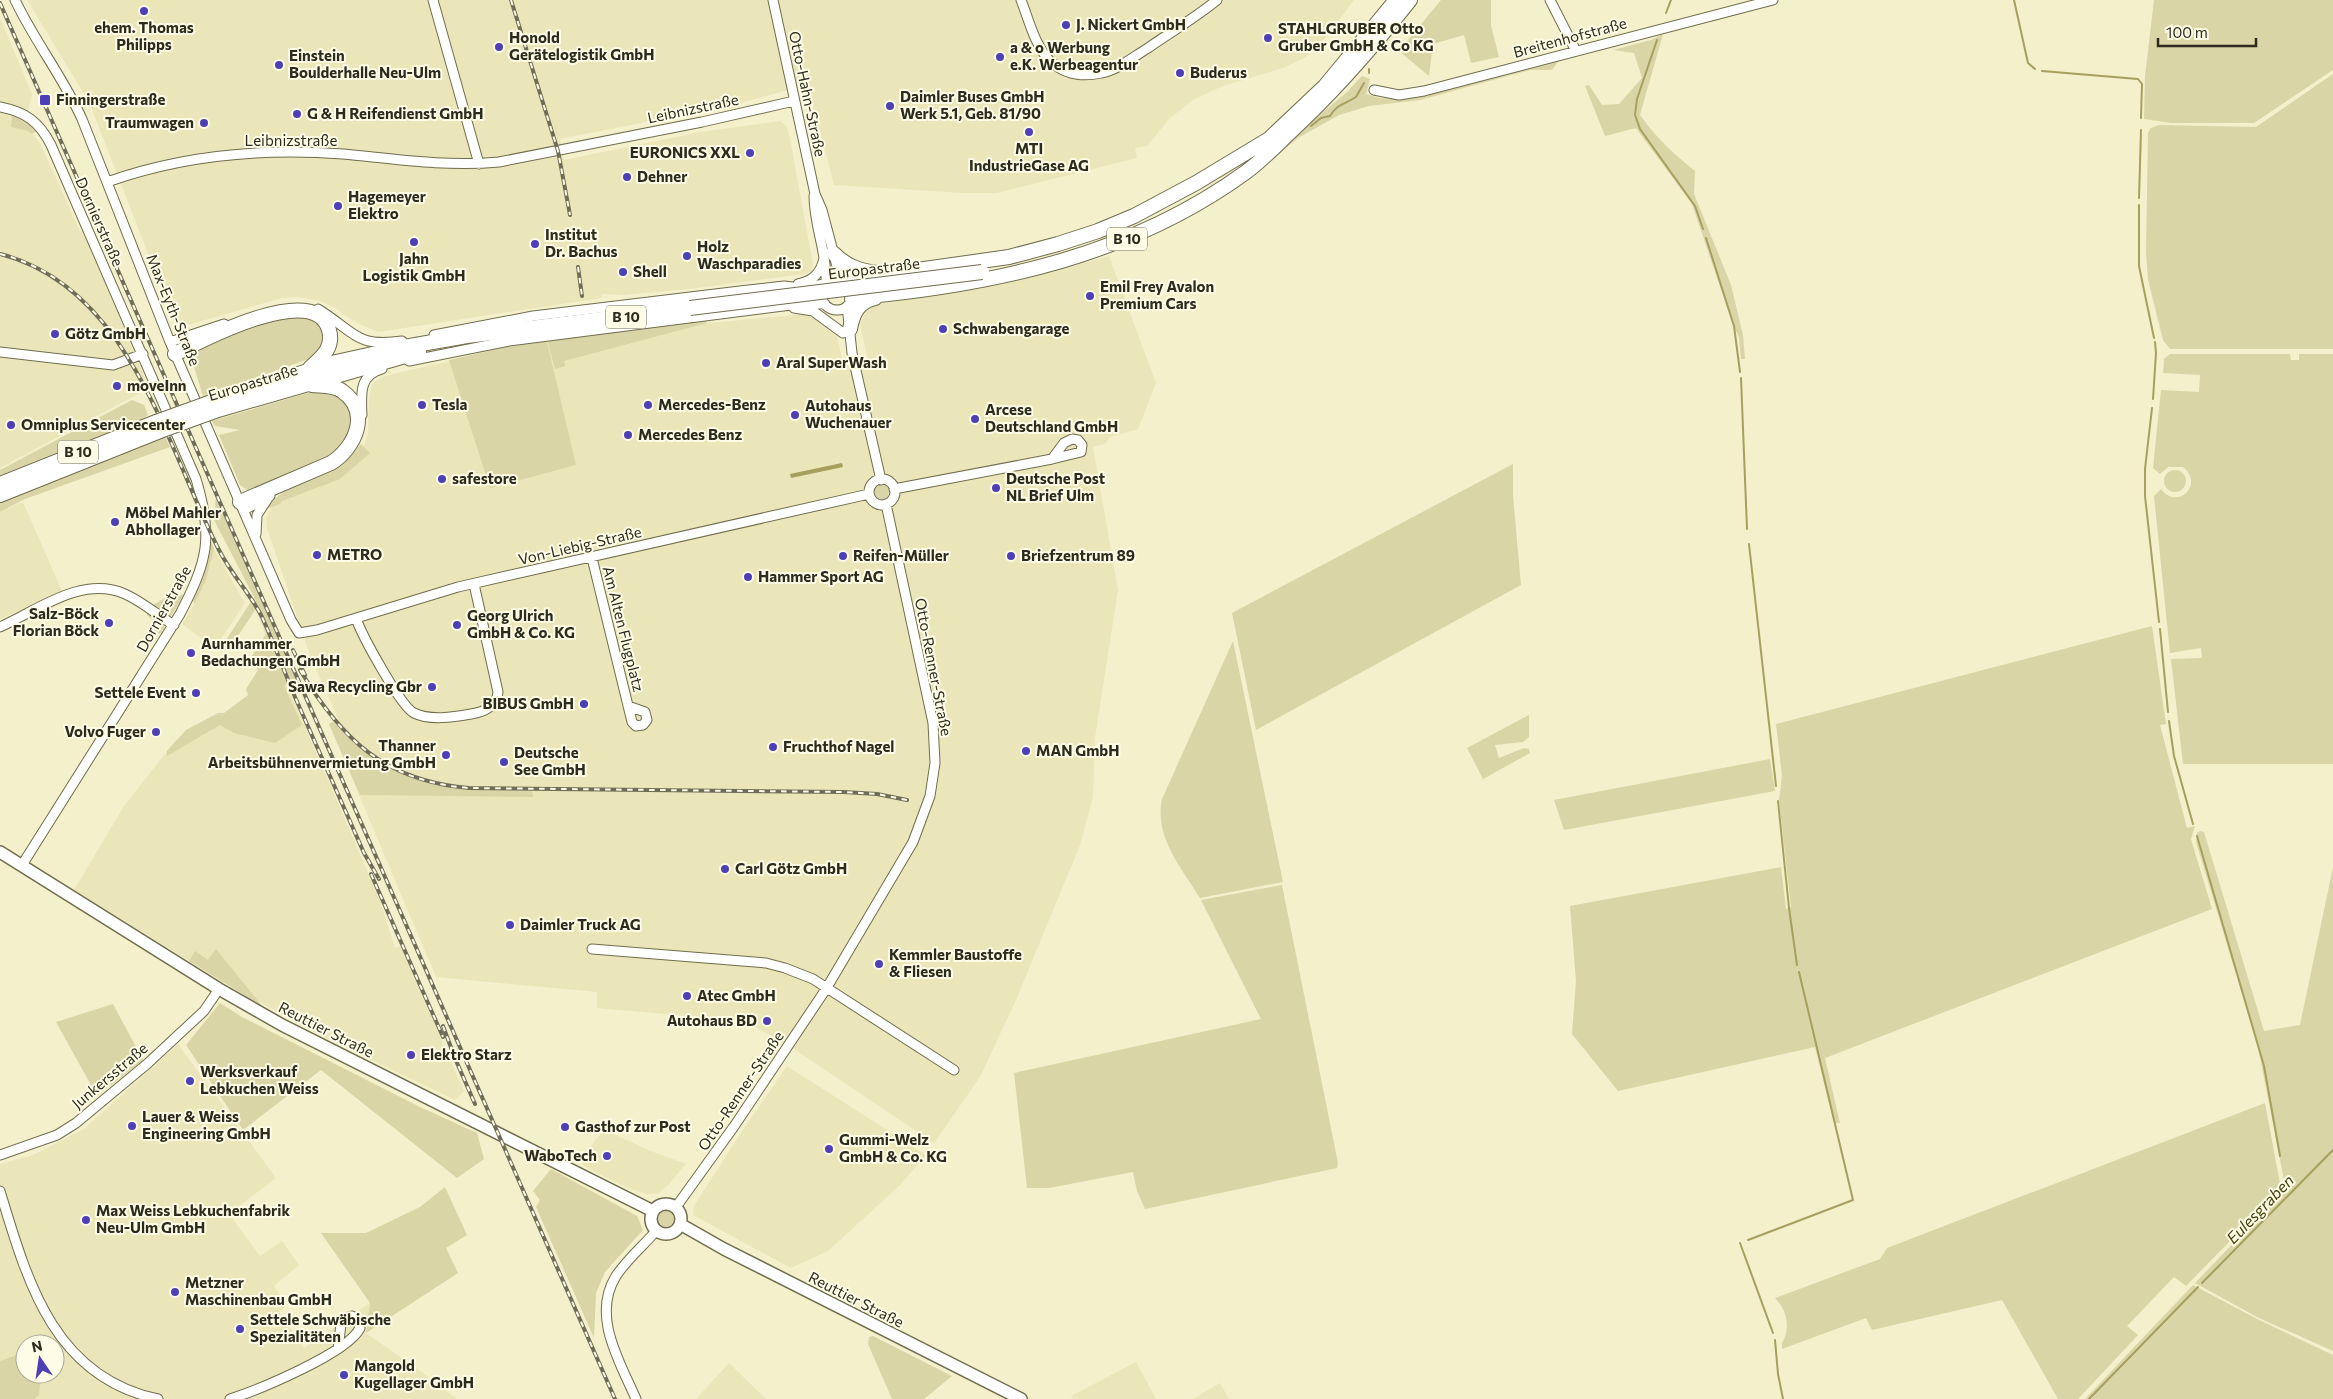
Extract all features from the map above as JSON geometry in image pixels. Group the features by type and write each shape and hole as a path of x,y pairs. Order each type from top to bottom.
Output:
{"highway":[{"name":"B 10","path":"850,303 860,296 892,294 959,285 1014,274 1100,250 1132,237 1213,195 1248,171 1325,86 1396,0"},
{"name":"B 10","path":"1272,143 1349,75 1410,0"},
{"name":"Europastraße","path":"0,484 305,372 362,355 467,336 982,272 1032,260 1113,234 1168,210 1213,185 1272,143"},
{"path":"845,279 1009,257 1098,231 1134,216 1272,143"},
{"path":"829,254 857,270 886,275"},
{"name":"B 10","path":"847,331 853,313 868,299 892,294"},
{"path":"172,348 273,314 301,309 317,314 325,321 331,336 328,351 305,372"},
{"name":"Europastraße","path":"216,405 298,385 429,349 524,330"},
{"name":"B 10","path":"362,355 412,340"},
{"path":"356,369 415,360"},
{"path":"242,506 331,463 342,456 354,440 357,432 358,416 349,398 333,387 298,385"},
{"name":"Europastraße","path":"0,495 158,427"}],"main road":[{"name":"Reuttier Straße","path":"0,852 219,989 282,1026 653,1211"},
{"path":"666,1204 676,1208 681,1215 680,1224 672,1232 664,1234 657,1230 652,1223 653,1211 658,1206 666,1204"},
{"name":"Reuttier Straße","path":"680,1224 739,1257 1021,1399"}],"street":[{"name":"Max-Eyth-Straße","path":"15,0 71,96 172,348 291,620 299,633"},
{"path":"433,0 479,164"},
{"name":"Otto-Hahn-Straße","path":"773,0 814,194 822,210 829,254 825,283"},
{"path":"1021,0 1045,55 1051,62 1065,71 1086,75 1111,70 1190,20 1217,0"},
{"path":"1550,0 1576,51"},
{"name":"Breitenhofstraße","path":"1374,90 1399,95 1418,92 1772,0"},
{"name":"Leibnizstraße","path":"107,182 180,161 278,152 342,154 420,163 479,164 538,156 794,101"},
{"name":"Dornierstraße","path":"0,107 25,114 39,126 50,145 196,480 206,522 206,545 200,575 174,625 22,864"},
{"path":"784,286 811,281 829,254"},
{"name":"Otto-Hahn-Straße","path":"829,254 845,279"},
{"path":"847,331 821,294 825,283 835,278 845,279 853,290 847,331 881,480"},
{"name":"Europastraße","path":"172,348 272,310 302,304 320,309 361,340 373,344 412,340 533,316 784,286 802,288 825,283"},
{"name":"Europastraße","path":"269,496 345,459 353,450 361,433 361,393 366,378 378,370 415,360 509,341 787,306 816,303 829,307"},
{"path":"829,307 842,309 850,303"},
{"path":"787,306 814,311 847,331"},
{"path":"0,352 114,365 142,354"},
{"path":"894,489 1052,459"},
{"path":"881,480 889,482 894,489 893,498 886,504 874,502 869,494 873,483 881,480"},
{"name":"Von-Liebig-Straße","path":"299,633 317,630 437,593 592,558 720,526 869,494"},
{"path":"242,506 269,496"},
{"path":"256,539 257,515 269,496"},
{"name":"Otto-Renner-Straße","path":"676,1208 735,1125 826,989 914,842 926,810 934,779 933,722 886,504"},
{"name":"Am Alten Flugplatz","path":"592,558 628,706"},
{"path":"356,618 398,695 409,710 418,714 442,717 474,714 492,706 498,696 498,692 474,584"},
{"path":"0,627 67,594 94,588 113,590 127,595 174,625"},
{"path":"592,950 766,963 785,968 813,979 954,1070"},
{"name":"Junkersstraße","path":"0,1156 57,1135 76,1123 147,1064 192,1023 204,1011 219,989"},
{"path":"0,1191 31,1285 46,1316 68,1348 93,1370 119,1387 158,1399"},
{"path":"636,1399 614,1347 608,1328 606,1310 610,1289 616,1278 625,1265 657,1230"},
{"path":"230,1399 291,1375 338,1349"}],"shaded area":[{"path":"27,0 1354,0 1326,37 1306,57 1283,68 1223,86 1193,100 1169,119 1147,146 1135,148 1137,158 997,193 963,193 834,185 808,85 732,105 560,139 564,160 700,132 780,121 787,127 790,139 813,264 812,271 805,274 689,289 623,295 602,294 601,298 378,332 355,322 335,308 320,301 298,297 282,298 177,328 89,102"},
{"path":"1441,0 1491,0 1491,25 1499,57 1471,63 1464,35 1433,44 1429,76 1399,51"},
{"path":"2154,0 2333,0 2333,70 2254,123 2171,123 2144,119 2145,76"},
{"path":"0,18 32,94 25,124 40,143 80,231 83,230 149,388 0,468"},
{"path":"1663,34 1640,115 1666,145 1695,171 1694,194 1731,285 1743,335 1745,359 1741,359 1739,337 1733,325 1692,204 1636,128 1605,136 1585,86 1589,85 1602,105 1619,104 1642,78 1634,53 1613,50 1651,40"},
{"path":"1560,59 1552,70 1530,70 1420,100 1369,106 1339,115 1298,138 1251,177 1148,236 1114,251 1113,248 1274,153 1347,92 1362,76 1370,79 1366,94 1380,98 1399,99"},
{"path":"2333,74 2333,349 2170,349 2163,340 2148,280 2146,252 2148,133 2151,128 2159,125 2256,127"},
{"path":"12,116 28,123 36,132 32,134 28,131 11,127"},
{"path":"1109,256 1156,383 1138,429 1110,437 1105,444 1093,447 1118,590 1095,738 1093,797 1080,845 1016,1000 980,1077 934,1143 797,1051 745,1021 597,1008 597,992 436,977 329,724 338,718 311,658 267,528 266,518 274,503 360,458 368,434 369,399 372,384 384,376 547,339 803,314 813,317 837,337 844,366 868,360 860,324 866,311 878,304 978,289 1038,276"},
{"path":"303,312 326,329 323,347 309,359 203,396 189,351 264,320"},
{"path":"706,320 707,323 564,361 565,366 555,369 547,339"},
{"path":"546,338 576,465 490,488 449,360"},
{"path":"2170,354 2290,354 2291,360 2299,360 2299,354 2333,354 2333,764 2183,764 2171,659 2202,658 2201,648 2170,653 2154,496 2161,489 2167,495 2181,496 2190,487 2191,481 2189,474 2183,467 2168,467 2160,474 2153,468 2161,390 2199,392 2200,375 2163,373 2164,359"},
{"path":"318,390 341,397 346,401 351,412 355,429 339,454 250,492 240,485 219,435 240,430 215,426 212,421"},
{"path":"132,400 144,405 148,415 135,424 0,480 0,470"},
{"path":"163,432 170,447 25,499 0,512 0,500"},
{"path":"361,444 370,453 340,479 282,501 280,504 264,510 274,499 286,491 339,465 351,456"},
{"path":"842,463 843,467 791,478 790,474"},
{"path":"1513,464 1513,496 1521,585 1256,730 1232,613"},
{"path":"2175,470 2183,473 2186,481 2183,489 2175,492 2167,489 2164,481 2167,473"},
{"path":"881,484 887,486 889,492 887,498 881,500 875,498 873,492 875,486"},
{"path":"216,495 300,680 284,685 302,725 275,743 234,733 220,725 167,756 167,751 186,730 218,713 224,713 248,695 246,689 258,670 248,662 266,634 256,609 231,646 226,640 254,597 214,520"},
{"path":"23,502 62,591 0,619 0,512"},
{"path":"209,535 214,549 206,580 195,603 188,598"},
{"path":"214,549 245,603 215,648 182,624 206,580"},
{"path":"184,595 160,634 154,630 157,624 147,615 148,608 168,596"},
{"path":"2152,626 2166,724 2160,725 2187,828 2195,826 2191,839 2212,909 1825,1058 1840,1123 1834,1123 1815,1047 1618,1091 1572,1034 1576,981 1570,906 1781,867 1786,909 1791,907 1779,800 1782,776 1776,724"},
{"path":"1233,641 1283,882 1200,898 1165,839 1161,813 1162,799"},
{"path":"286,683 379,898 395,948 400,946 464,1091 455,1100 326,1038 230,986 74,890 124,806 175,741"},
{"path":"1529,715 1529,737 1523,742 1495,745 1499,758 1524,748 1529,749 1530,753 1483,779 1467,748"},
{"path":"333,722 357,745 379,762 401,774 424,782 447,786 472,789 532,791 533,797 360,795 329,724"},
{"path":"1770,759 1775,791 1564,830 1554,800"},
{"path":"2200,831 2204,832 2264,1031 2300,1025 2333,867 2333,1351 2259,1318 2195,1283 2284,1190 2285,1185 2258,1047 2196,842 2197,833"},
{"path":"1282,885 1338,1163 1337,1168 1145,1209 1137,1191 1133,1172 1049,1188 1027,1188 1014,1073 1261,1019 1201,900"},
{"path":"216,949 262,1006 189,961 195,951 208,960"},
{"path":"220,1003 242,1017 420,1107 477,1133 484,1159 457,1178 321,1070 243,1130 186,1045"},
{"path":"113,1004 143,1060 97,1096 56,1022"},
{"path":"178,1044 276,1178 229,1214 260,1256 282,1241 299,1265 274,1286 287,1305 279,1312 304,1348 370,1303 366,1333 457,1399 34,1399 39,1395 40,1384 65,1384 65,1334 15,1334 15,1356 0,1361 0,1164 33,1155 84,1129"},
{"path":"787,1066 926,1155 900,1185 828,1251 791,1268 693,1215 694,1206 740,1134"},
{"path":"2265,1103 2281,1189 2186,1286 2174,1277 2127,1326 2138,1335 2078,1399 2058,1399 2002,1300 1872,1330 1866,1318 1782,1349 1787,1325 1785,1314 1775,1298 1880,1259 1887,1248"},
{"path":"605,1130 648,1150 686,1164 658,1194 647,1194 628,1188 582,1165 594,1141"},
{"path":"551,1169 637,1216 643,1230 605,1272 596,1293 594,1338 536,1207 540,1200 533,1191"},
{"path":"445,1187 467,1235 446,1248 458,1273 366,1333 370,1303 321,1233 366,1233 420,1207"},
{"path":"661,1209 669,1209 674,1214 672,1225 661,1227 656,1222 656,1214"},
{"path":"2193,1285 2259,1320 2333,1355 2333,1399 2085,1399"},
{"path":"873,1336 952,1376 924,1399 892,1399 868,1344 869,1337"},
{"path":"15,1356 15,1384 40,1384 39,1395 34,1399 0,1399 0,1361"},
{"path":"1136,1362 1156,1399 1073,1399 1071,1396"},
{"path":"729,1363 766,1399 696,1399"},
{"path":"1220,1383 1229,1399 1193,1399 1208,1390"}],"waterway":[{"path":"1666,13 1671,0"},
{"path":"2014,0 2028,63 2035,69"},
{"path":"1657,40 1637,99 1635,115 1640,129 1695,206 1703,229"},
{"path":"2042,71 2138,79 2142,84 2141,118"},
{"path":"1311,126 1321,118 1330,116 1338,107 1356,97 1364,83"},
{"path":"2139,198 2141,130"},
{"path":"2139,205 2139,266 2154,338"},
{"path":"1706,238 1734,326 1740,372"},
{"path":"2153,399 2155,342"},
{"path":"1741,378 1747,529"},
{"path":"2152,408 2145,469 2145,496 2159,622"},
{"path":"1749,544 1776,786"},
{"path":"2160,629 2168,712"},
{"path":"2169,721 2174,756 2193,824"},
{"path":"1778,801 1797,965"},
{"path":"2197,836 2264,1066 2280,1156"},
{"path":"1748,1240 1853,1200 1799,972"},
{"name":"Eulesgraben","path":"2202,1283 2333,1150"},
{"path":"1740,1243 1773,1333"},
{"name":"Eulesgraben","path":"2089,1399 2198,1287"},
{"path":"1775,1340 1778,1374 1783,1399"}],"railway":[{"path":"511,0 558,151 570,215"},
{"path":"0,3 615,1399"},
{"path":"0,254 45,272 82,300 112,335 138,375 161,419 219,550 262,617 364,853 379,879"},
{"path":"578,267 582,296"},
{"path":"293,650 305,675"},
{"path":"300,670 332,717 369,753 390,766 439,784 469,788 844,792 877,794 907,800"},
{"path":"371,874 443,1037"},
{"path":"443,1026 456,1061"},
{"path":"454,1056 475,1104"}],"place":[{"name":"ehem. Thomas Philipps","path":"144,11"},
{"name":"J. Nickert GmbH","path":"1066,25"},
{"name":"STAHLGRUBER Otto Gruber GmbH & Co KG","path":"1268,38"},
{"name":"Honold Gerätelogistik GmbH","path":"499,47"},
{"name":"a & o Werbung e.K. Werbeagentur","path":"1000,57"},
{"name":"Einstein Boulderhalle Neu-Ulm","path":"279,65"},
{"name":"Buderus","path":"1180,73"},
{"name":"Finningerstraße","path":"45,100"},
{"name":"Daimler Buses GmbH Werk 5.1, Geb. 81/90","path":"890,106"},
{"name":"G & H Reifendienst GmbH","path":"297,114"},
{"name":"Traumwagen","path":"204,123"},
{"name":"MTI IndustrieGase AG","path":"1029,132"},
{"name":"EURONICS XXL","path":"750,153"},
{"name":"Dehner","path":"627,177"},
{"name":"Hagemeyer Elektro","path":"338,206"},
{"name":"Jahn Logistik GmbH","path":"414,242"},
{"name":"Institut Dr. Bachus","path":"535,244"},
{"name":"Holz Waschparadies","path":"687,256"},
{"name":"Shell","path":"623,272"},
{"name":"Emil Frey Avalon Premium Cars","path":"1090,296"},
{"name":"Schwabengarage","path":"943,329"},
{"name":"Götz GmbH","path":"55,334"},
{"name":"Aral SuperWash","path":"766,363"},
{"name":"moveInn","path":"117,386"},
{"name":"Tesla","path":"422,405"},
{"name":"Mercedes-Benz","path":"648,405"},
{"name":"Autohaus Wuchenauer","path":"795,415"},
{"name":"Arcese Deutschland GmbH","path":"975,419"},
{"name":"Omniplus Servicecenter","path":"11,425"},
{"name":"Mercedes Benz","path":"628,435"},
{"name":"safestore","path":"442,479"},
{"name":"Deutsche Post NL Brief Ulm","path":"996,488"},
{"name":"Möbel Mahler Abhollager","path":"115,522"},
{"name":"METRO","path":"317,555"},
{"name":"Reifen-Müller","path":"843,556"},
{"name":"Briefzentrum 89","path":"1011,556"},
{"name":"Hammer Sport AG","path":"748,577"},
{"name":"Salz-Böck Florian Böck","path":"109,623"},
{"name":"Georg Ulrich GmbH & Co. KG","path":"457,625"},
{"name":"Aurnhammer Bedachungen GmbH","path":"191,653"},
{"name":"Sawa Recycling Gbr","path":"432,687"},
{"name":"Settele Event","path":"196,693"},
{"name":"BIBUS GmbH","path":"584,704"},
{"name":"Volvo Fuger","path":"156,732"},
{"name":"Fruchthof Nagel","path":"773,747"},
{"name":"MAN GmbH","path":"1026,751"},
{"name":"Thanner Arbeitsbühnenvermietung GmbH","path":"446,755"},
{"name":"Deutsche See GmbH","path":"504,762"},
{"name":"Carl Götz GmbH","path":"725,869"},
{"name":"Daimler Truck AG","path":"510,925"},
{"name":"Kemmler Baustoffe & Fliesen","path":"879,964"},
{"name":"Atec GmbH","path":"687,996"},
{"name":"Autohaus BD","path":"767,1021"},
{"name":"Elektro Starz","path":"411,1055"},
{"name":"Werksverkauf Lebkuchen Weiss","path":"190,1081"},
{"name":"Lauer & Weiss Engineering GmbH","path":"132,1126"},
{"name":"Gasthof zur Post","path":"565,1127"},
{"name":"Gummi-Welz GmbH & Co. KG","path":"829,1149"},
{"name":"WaboTech","path":"607,1156"},
{"name":"Max Weiss Lebkuchenfabrik Neu-Ulm GmbH","path":"86,1220"},
{"name":"Metzner Maschinenbau GmbH","path":"175,1292"},
{"name":"Settele Schwäbische Spezialitäten","path":"240,1329"},
{"name":"Mangold Kugellager GmbH","path":"344,1375"}]}
